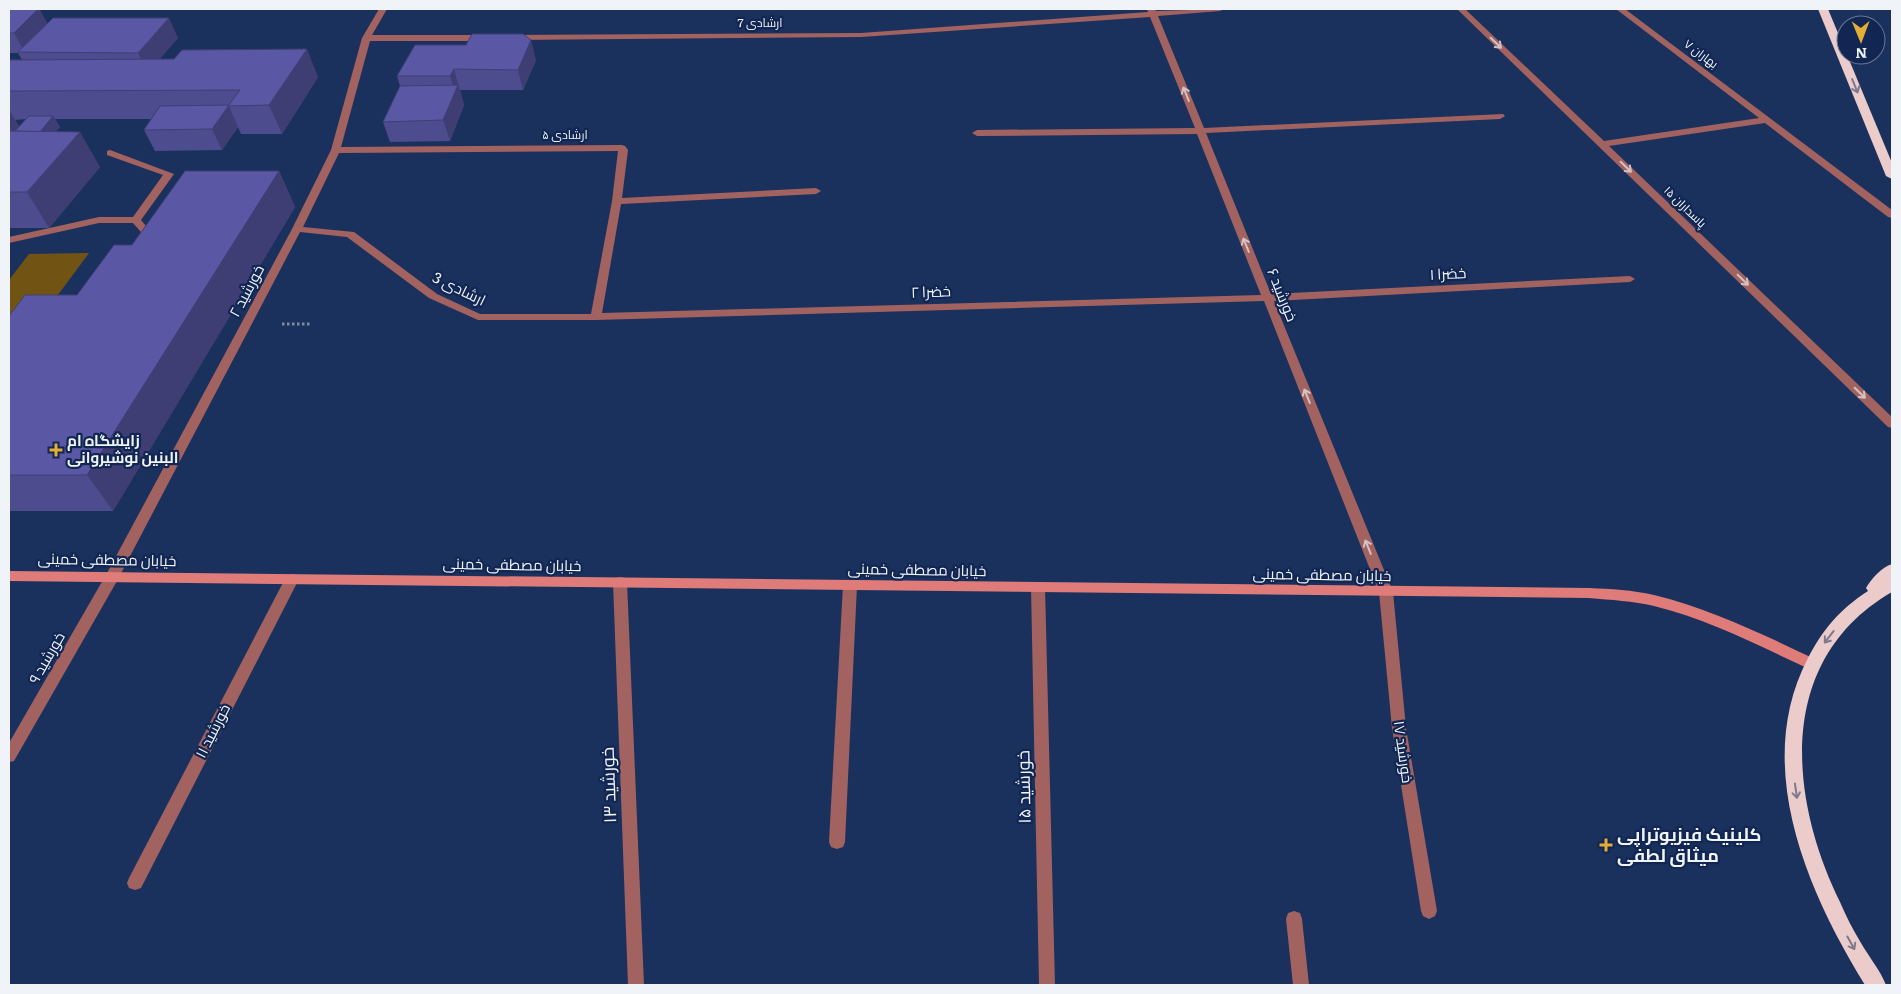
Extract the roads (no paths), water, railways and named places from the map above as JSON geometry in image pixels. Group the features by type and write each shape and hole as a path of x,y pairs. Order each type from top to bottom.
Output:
{"highway":[{"path":"1823,9 1892,176"},
{"path":"1876,985 1840,924 1819,878 1805,834 1796,794 1793,757 1795,723 1801,692 1812,664 1826,639 1892,570"},
{"path":"1845,617 1867,599 1892,584"}],"main road":[{"name":"خیابان مصطفی خمینی","path":"9,576 1589,593 1628,596 1668,605 1711,619 1812,664"}],"street":[{"name":"خورشید ۲","path":"112,577 336,150 366,38 383,9"},
{"name":"ارشادی 7","path":"504,38 861,35 1152,12 1220,9"},
{"name":"پاسداران ۱۵","path":"1461,9 1892,424"},
{"name":"بهاران ۷","path":"1620,9 1892,216"},
{"name":"خورشید ۶","path":"1152,12 1386,592"},
{"path":"366,38 494,38"},
{"path":"977,132 1200,131 1500,116"},
{"path":"1602,144 1766,120"},
{"name":"ارشادی ۵","path":"336,150 622,148 616,201 596,316"},
{"path":"110,153 169,174 136,220"},
{"path":"616,201 816,191"},
{"path":"9,240 99,220 136,220"},
{"path":"136,220 146,232 136,248"},
{"name":"ارشادی 3","path":"296,229 350,234 433,296 478,317 596,316"},
{"name":"خضرا ۱","path":"1268,298 1630,279"},
{"name":"خضرا ۲","path":"596,316 1268,298"},
{"name":"خورشید ۹","path":"9,756 112,577"},
{"name":"خورشید ۱۱","path":"135,883 292,579"},
{"name":"خورشید ۱۳","path":"620,582 636,985"},
{"path":"837,842 850,585"},
{"name":"خورشید ۱۵","path":"1038,587 1047,985"},
{"name":"خورشید ۱۷","path":"1386,592 1399,728 1429,911"},
{"path":"1294,919 1301,985"}],"place":[{"name":"زایشگاه ام البنین نوشیروانی","path":"56,450"},
{"name":"کلینیک فیزیوتراپی میثاق لطفی","path":"1606,845"}]}
